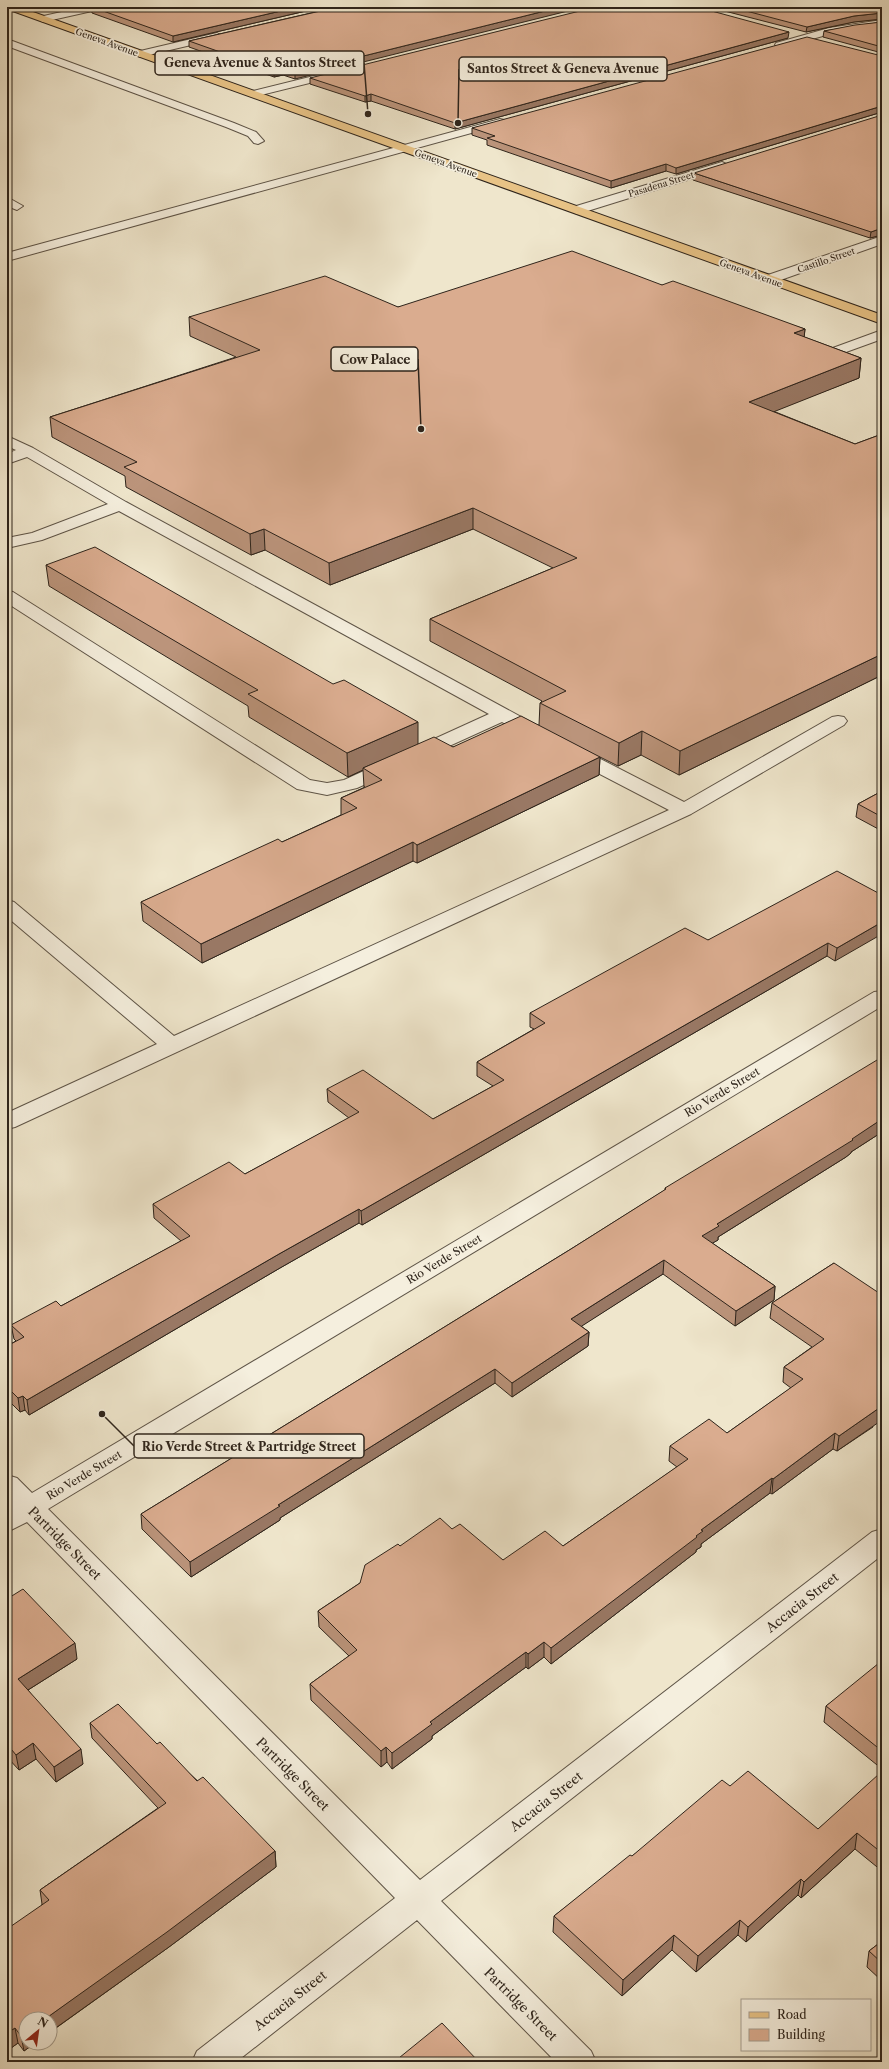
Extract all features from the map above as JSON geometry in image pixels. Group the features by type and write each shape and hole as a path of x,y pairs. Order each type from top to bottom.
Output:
{"main road":[{"name":"Geneva Avenue","path":"10,7 882,320"}],"street":[{"path":"43,19 98,7"},
{"path":"765,49 806,37 847,28 882,24"},
{"path":"140,54 229,33"},
{"path":"787,33 827,43"},
{"path":"7,42 230,125 252,134 258,141"},
{"path":"253,94 348,70"},
{"path":"7,257 507,120"},
{"name":"Pasadena Street","path":"577,210 730,163"},
{"name":"Castillo Street","path":"770,279 882,240"},
{"path":"835,352 882,334"},
{"path":"7,440 120,505 502,715 684,810"},
{"path":"7,459 28,451"},
{"path":"7,543 36,537 120,505"},
{"path":"7,596 304,785 327,789 350,784 502,715"},
{"path":"7,1122 684,810 838,721"},
{"path":"7,906 172,1046"},
{"name":"Rio Verde Street","path":"18,1514 882,997"},
{"name":"Partridge Street","path":"7,1485 18,1514 418,1900 579,2062"},
{"name":"Accacia Street","path":"209,2062 882,1540"}],"building":[{"path":"92,7 298,7 173,36"},
{"path":"338,7 561,7 295,73 283,69 274,71 189,41"},
{"path":"596,7 697,7 789,32 455,123 371,94 365,96 310,78"},
{"path":"731,7 882,7 882,13 854,16 807,27"},
{"path":"882,22 882,47 824,31 855,25"},
{"path":"807,37 882,56 882,106 676,168 666,164 611,181 487,138 495,136 472,128"},
{"path":"882,115 882,228 871,232 694,173"},
{"path":"572,251 662,285 673,281 805,329 794,333 861,358 749,402 855,444 882,434 882,654 680,751 642,731 619,743 540,703 566,691 430,619 577,558 473,508 329,563 264,529 250,534 124,467 137,462 50,417 260,350 189,317 325,276 398,307"},
{"path":"95,547 333,684 344,680 418,722 347,753 248,694 258,690 46,565"},
{"path":"521,716 600,757 417,845 413,842 201,944 141,902 278,839 282,842 357,808 341,798 382,780 363,768 434,737 453,747"},
{"path":"882,791 882,817 858,804"},
{"path":"837,871 882,895 882,922 837,948 828,943 361,1211 359,1209 279,1254 27,1400 23,1396 18,1398 7,1387 7,1346 24,1337 11,1325 56,1301 61,1306 190,1236 153,1204 229,1162 245,1174 359,1112 327,1089 363,1070 433,1119 504,1080 477,1062 545,1023 530,1013 685,928 708,940"},
{"path":"882,1057 882,1119 852,1139 853,1140 717,1224 719,1226 702,1236 775,1286 736,1311 664,1260 571,1319 589,1332 512,1383 495,1369 190,1562 141,1514 571,1249 666,1189 665,1188"},
{"path":"834,1263 882,1295 882,1406 839,1436 835,1433 773,1479 772,1478 701,1530 703,1531 696,1536 697,1537 551,1648 544,1642 528,1654 526,1652 430,1722 432,1724 392,1753 386,1747 381,1751 310,1684 357,1650 318,1611 360,1583 365,1565 398,1544 400,1546 440,1518 452,1529 460,1524 503,1560 545,1531 563,1546 688,1459 670,1446 709,1419 727,1433 803,1379 784,1367 824,1339 772,1303"},
{"path":"23,1589 75,1643 18,1679 81,1749 54,1767 33,1743 16,1755 7,1744 7,1599"},
{"path":"879,1663 882,1665 882,1751 826,1706"},
{"path":"118,1704 157,1744 160,1742 197,1781 203,1777 275,1851 167,1932 56,2011 18,2011 18,2032 15,2028 7,2033 7,1929 49,1900 40,1890 166,1803 90,1723"},
{"path":"748,1771 818,1829 879,1774 882,1777 882,1853 857,1833 804,1882 801,1879 748,1927 740,1920 698,1956 674,1935 623,1980 554,1916 630,1855 632,1856 722,1780 730,1786"},
{"path":"882,1941 882,1963 869,1951"},
{"path":"442,2023 479,2062 394,2062"}],"place":[{"name":"Geneva Avenue & Santos Street","path":"368,114"},
{"name":"Santos Street & Geneva Avenue","path":"458,123"},
{"name":"Cow Palace","path":"421,429"},
{"name":"Rio Verde Street & Partridge Street","path":"102,1414"}]}
